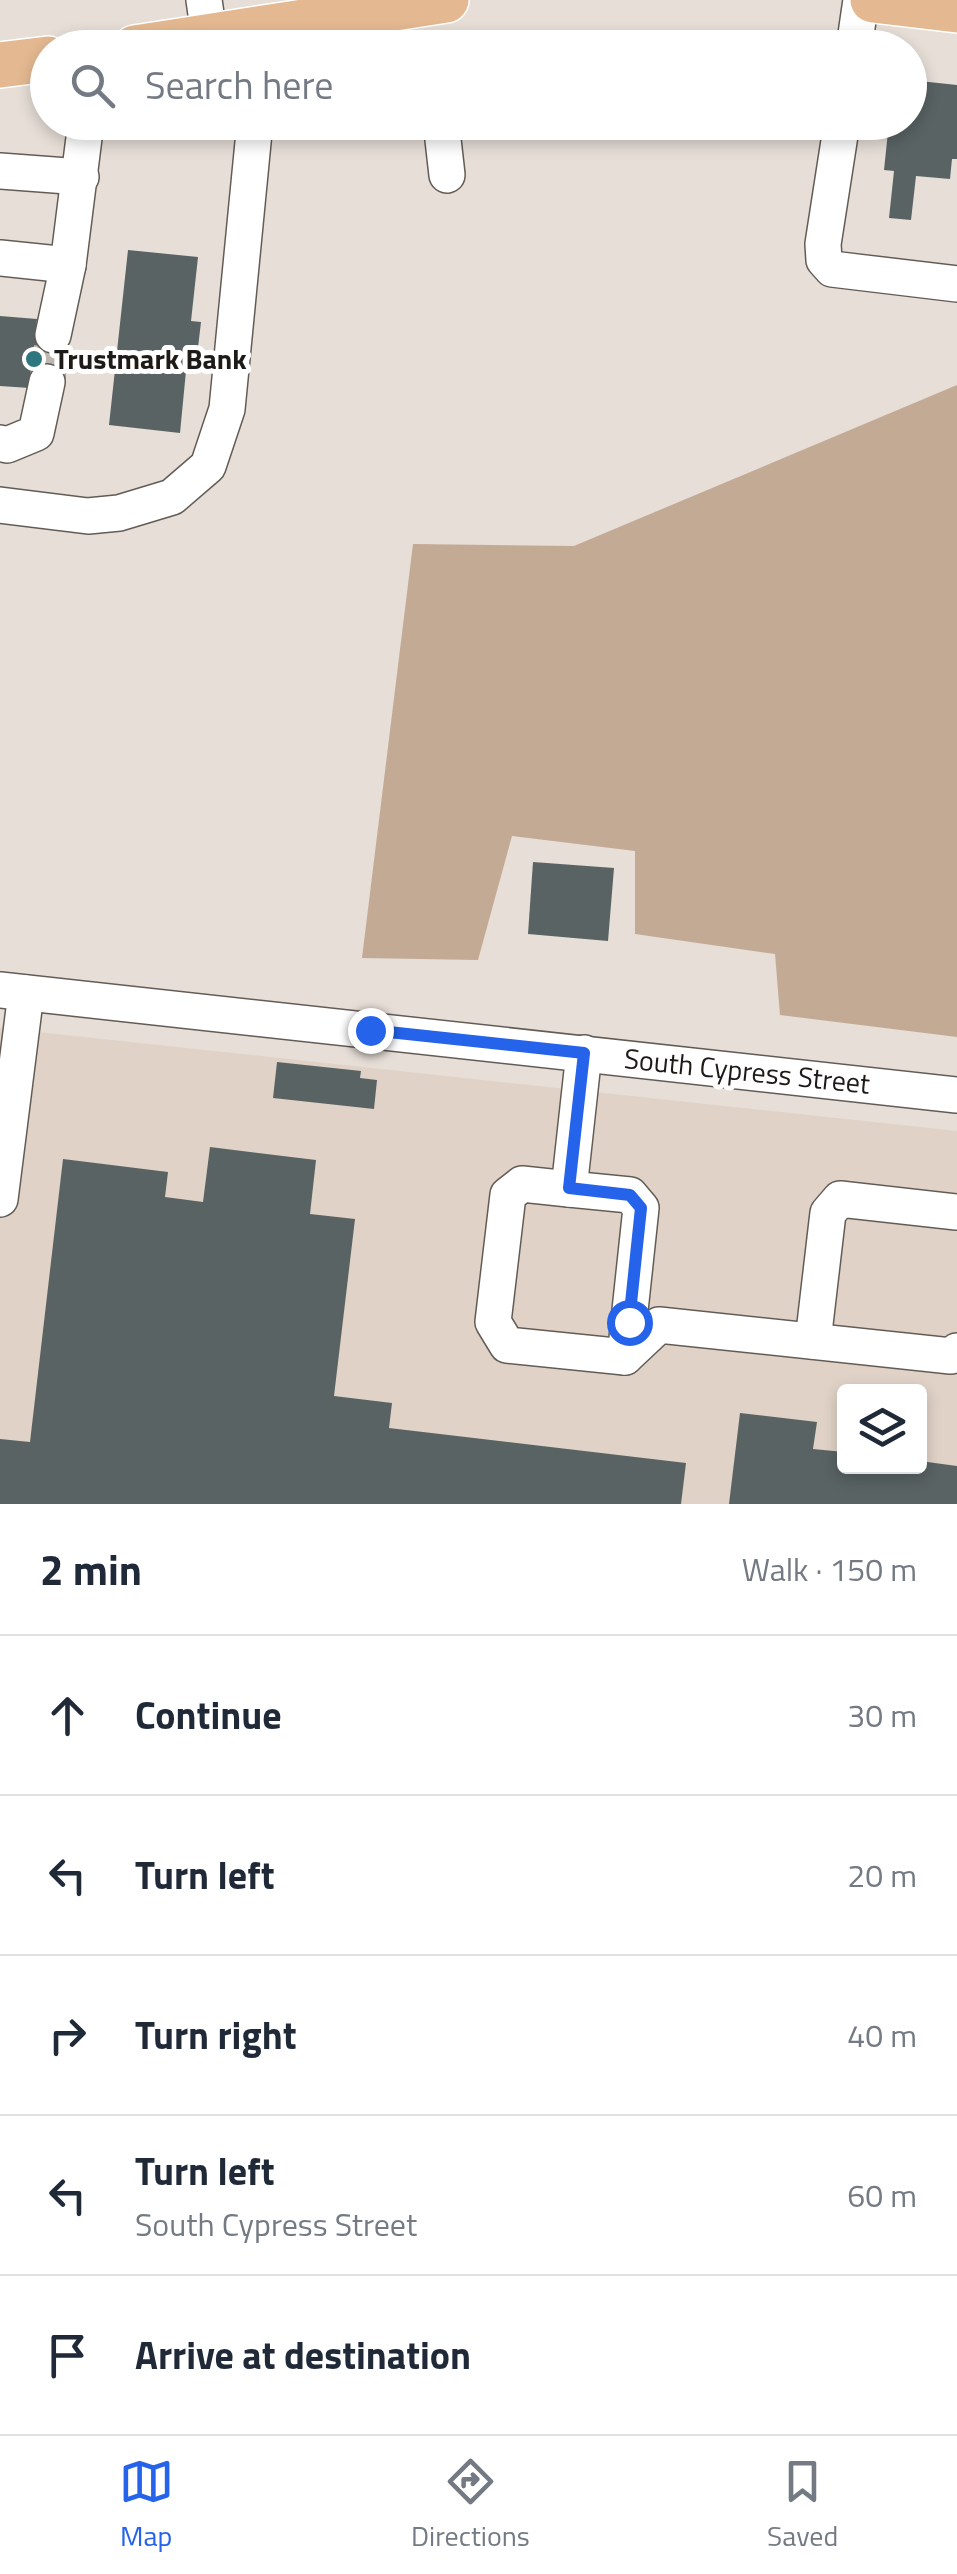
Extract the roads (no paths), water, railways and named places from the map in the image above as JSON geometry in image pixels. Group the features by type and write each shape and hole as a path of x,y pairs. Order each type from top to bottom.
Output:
{"main road":[{"path":"296,30 446,0"},
{"path":"879,0 957,10"},
{"path":"178,30 207,18 241,30"},
{"path":"0,65 30,62"}],"street":[{"path":"863,30 879,0"},
{"path":"53,335 68,265 85,140"},
{"path":"0,505 88,516 119,513 172,498 208,466 228,409 253,140"},
{"path":"443,140 447,175"},
{"path":"839,140 824,260 832,269 957,284"},
{"path":"0,171 82,177"},
{"path":"0,258 68,265"},
{"path":"0,443 7,445 36,432 47,382"},
{"path":"0,1198 13,991"},
{"name":"South Cypress Street","path":"13,991 957,1095"},
{"path":"569,1188 584,1053"},
{"path":"638,1335 641,1208 630,1195 522,1184 508,1195 493,1322 506,1345 638,1335 813,1342 951,1356 957,1350"},
{"path":"813,1342 828,1212 840,1199 957,1212"}],"tunnel":[{"path":"47,382 53,335"}],"place":[{"name":"Trustmark Bank","path":"34,359"}]}
